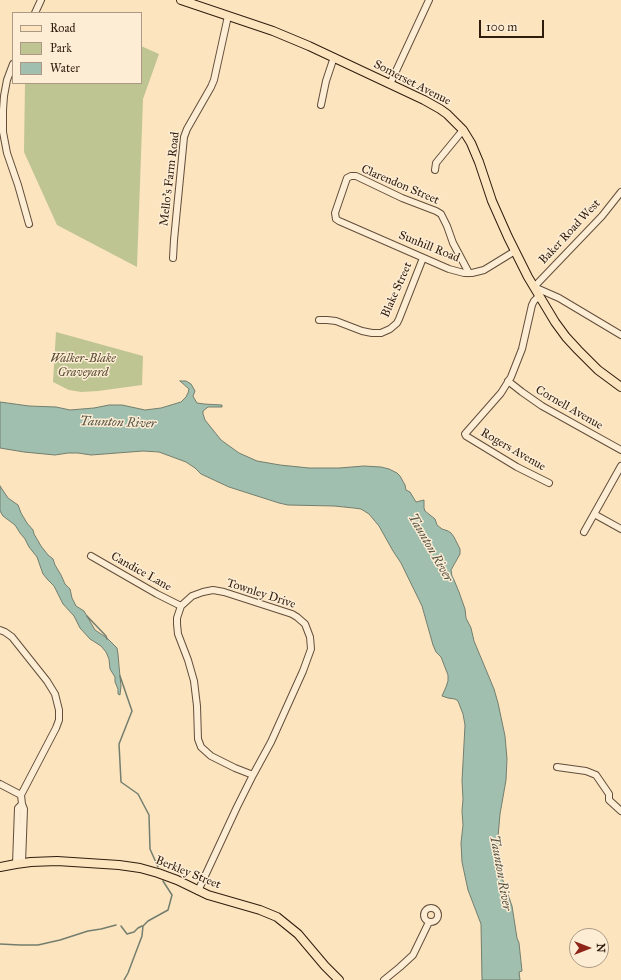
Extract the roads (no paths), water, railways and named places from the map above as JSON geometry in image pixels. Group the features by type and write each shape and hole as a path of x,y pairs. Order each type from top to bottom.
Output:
{"main road":[{"name":"Somerset Avenue","path":"181,0 283,35 309,46 440,109 452,119 463,130 474,149 492,201 515,251 555,322 566,337 598,370 621,387"},
{"name":"Berkley Street","path":"0,867 37,861 57,861 133,867 164,875 198,891 266,912 277,918 298,934 339,980"}],"street":[{"path":"35,12 41,0"},
{"path":"390,84 429,0"},
{"name":"Mello's Farm Road","path":"173,258 184,137 186,129 214,80 228,16"},
{"path":"321,105 326,81 334,57"},
{"path":"12,67 4,96 3,132 29,224"},
{"path":"435,170 436,163 463,130"},
{"name":"Clarendon Street","path":"335,217 335,212 347,178 356,176 441,214 453,243 469,273"},
{"name":"Baker Road West","path":"534,287 601,217 621,192"},
{"name":"Sunhill Road","path":"335,217 339,222 456,271 469,273 484,270 515,251"},
{"name":"Blake Street","path":"319,320 336,321 362,331 372,333 381,333 390,329 399,319 423,258"},
{"path":"534,287 559,298 621,335"},
{"path":"508,381 522,349 532,305 539,296"},
{"name":"Rogers Avenue","path":"508,381 500,394 465,434 517,467 549,483"},
{"name":"Cornell Avenue","path":"508,381 537,403 621,450"},
{"path":"584,532 621,466"},
{"path":"594,514 621,529"},
{"name":"Candice Lane","path":"91,556 181,606"},
{"name":"Townley Drive","path":"181,606 197,593 218,591 292,614 302,621 307,628 311,649 272,742 240,801 198,891"},
{"path":"181,606 177,618 177,629 194,681 199,744 206,753 235,768 253,775"},
{"path":"0,630 12,637 47,681 55,694 59,710 59,720 56,728 21,795 22,804 18,808 19,863"},
{"path":"558,767 586,771 596,775 609,794 609,800 621,811"},
{"path":"0,784 21,795"},
{"path":"384,980 413,954 429,922"}],"water":[{"name":"Taunton River","path":"180,381 186,381 191,384 195,391 193,396 197,403 222,405 222,407 208,407 203,411 205,420 221,440 239,453 257,461 280,465 309,468 364,466 389,469 400,476 406,490 410,492 416,502 424,500 425,511 435,519 437,525 451,533 454,537 460,549 460,554 451,570 452,576 465,609 466,618 471,628 474,641 494,689 505,736 507,759 506,780 500,814 498,837 501,875 512,906 519,943 522,971 519,972 520,980 482,980 481,924 468,890 462,862 462,781 465,725 463,714 458,701 442,696 448,681 448,675 441,657 436,652 433,645 422,606 401,563 379,526 369,514 361,509 354,508 288,505 279,503 229,487 201,474 186,462 159,452 143,451 91,455 68,453 55,455 0,448 0,402 29,406 56,407 70,410 109,405 122,405 145,410 161,408 181,402 186,397 189,389"},
{"path":"0,486 8,498 18,505 21,513 33,530 41,546 53,559 65,584 70,589 76,606 84,611 95,630 107,638 117,648 121,686 120,695 118,694 115,677 110,669 109,659 106,652 101,646 90,639 80,628 74,616 63,604 54,586 43,574 37,557 25,539 15,525 3,516 0,511"}],"waterway":[{"path":"87,616 106,636 107,639"},
{"path":"120,676 132,711 119,744 121,782 138,794 149,815 150,849 158,867"},
{"path":"124,980 142,936 143,926 148,921 168,910 172,895 163,881"},
{"path":"0,944 38,945 116,925"},
{"path":"121,926 127,934 134,932 142,926"}],"park label":[{"name":"Walker-Blake Graveyard","path":"83,366"}]}
